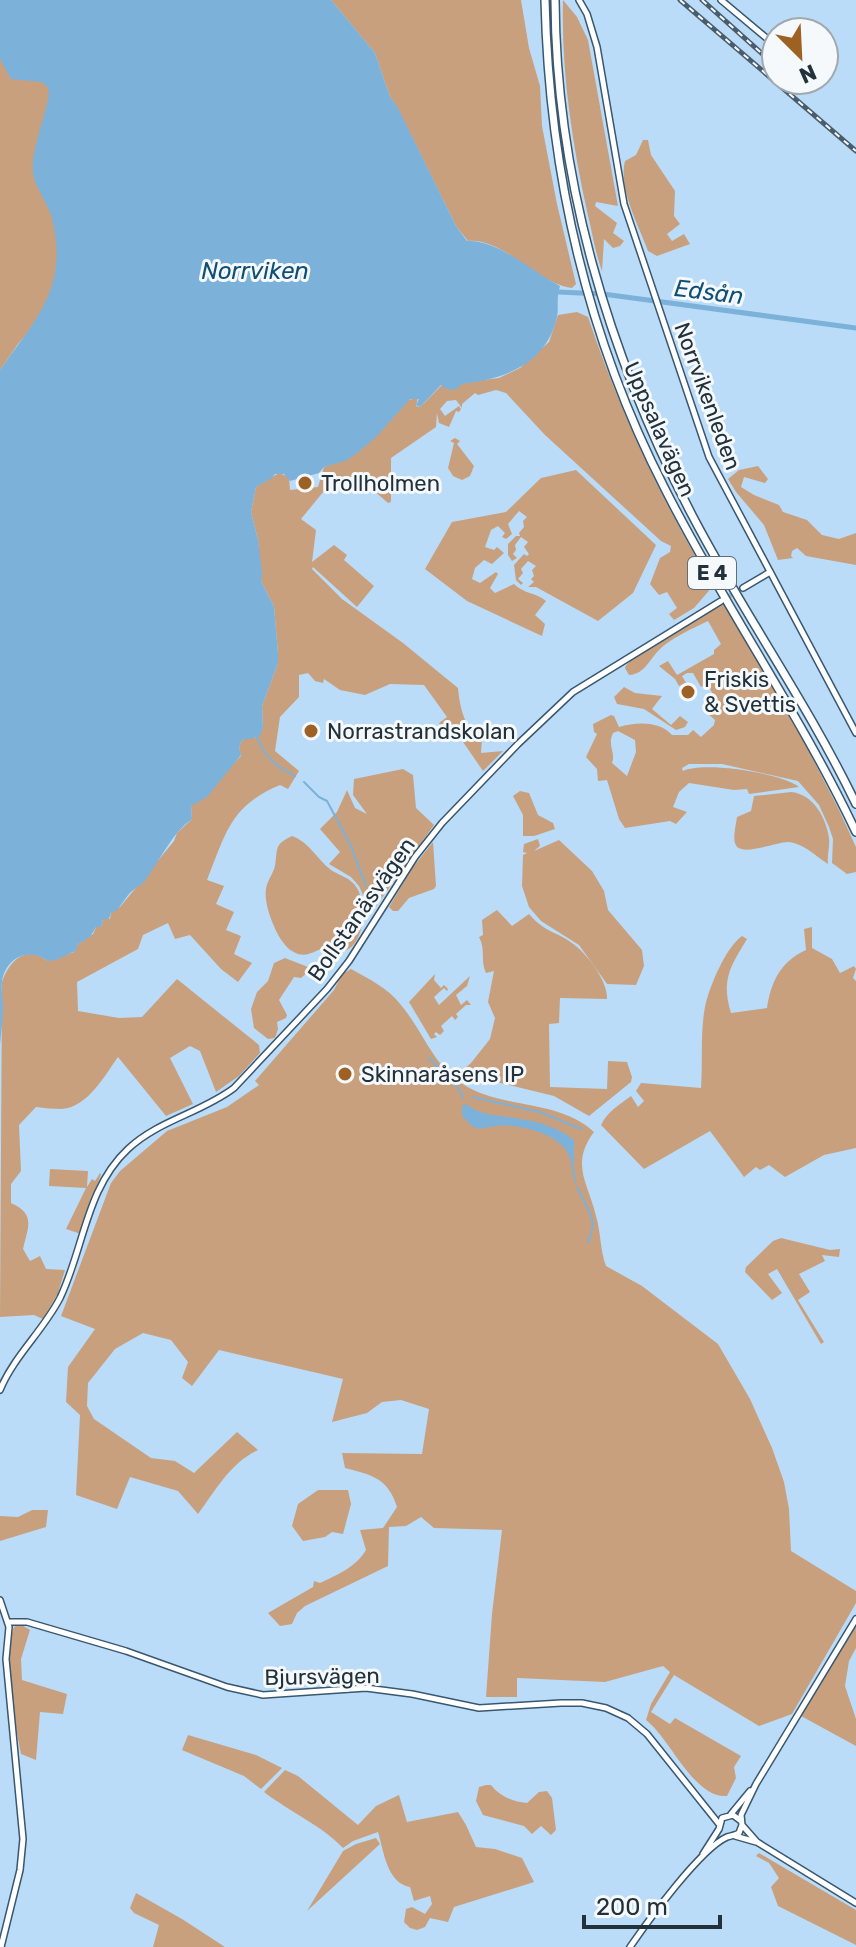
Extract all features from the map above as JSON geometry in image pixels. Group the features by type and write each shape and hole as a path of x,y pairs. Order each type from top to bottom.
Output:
{"highway":[{"name":"Uppsalavägen","path":"545,0 546,61 568,215 586,290 616,379 665,490 816,752 856,832"},
{"name":"Uppsalavägen","path":"555,3 558,65 580,212 600,291 643,412 693,517 795,689 856,804"}],"street":[{"name":"Norrvikenleden","path":"579,0 587,14 597,47 624,204 709,457 856,733"},
{"path":"721,0 760,33"},
{"path":"743,588 770,572"},
{"name":"Bollstanäsvägen","path":"0,1390 12,1365 61,1296 100,1185 124,1152 160,1125 224,1096 234,1088 327,989 349,961 408,868 442,823 573,692 721,601"},
{"path":"0,1600 8,1622 6,1659 23,1839 20,1870 1,1947"},
{"path":"837,1648 856,1612"},
{"path":"630,1947 665,1899 701,1859 732,1836 742,1823 741,1815 756,1784 856,1619"},
{"name":"Bjursvägen","path":"8,1622 27,1622 126,1651 227,1687 263,1695 366,1688 479,1708 561,1703 606,1708 628,1718 647,1734 719,1826 732,1836"},
{"path":"701,1859 719,1826 756,1784"},
{"name":"Bjursvägen","path":"702,1801 736,1816 757,1842"},
{"path":"732,1836 757,1842 856,1903"}],"shaded area":[{"path":"331,0 521,0 529,48 540,86 542,126 557,204 576,284 572,288 545,278 494,246 468,241 456,226 390,97 375,53"},
{"path":"563,0 577,17 588,40 618,206 596,202 595,206 617,223 613,233 624,241 613,248 604,239 602,271 572,132 564,53"},
{"path":"0,3 74,72 82,269 18,344 0,370"},
{"path":"643,140 648,140 651,155 675,191 674,216 680,224 667,234 672,241 684,234 690,244 657,256 648,251 624,183 625,161 636,155"},
{"path":"577,312 588,317 643,455 713,586 694,608 674,620 669,614 677,608 667,592 659,595 650,584 660,558 670,552 671,546 661,541 545,435 506,393 496,390 478,395 475,393 462,404 462,408 456,400 447,401 440,409 445,416 459,406 461,409 456,411 449,427 439,423 437,413 436,427 391,458 391,502 388,503 356,475 337,484 333,480 301,519 316,530 312,562 334,545 347,555 344,560 374,586 357,607 312,569 342,599 458,688 467,723 482,739 481,753 503,751 483,771 450,723 441,727 439,723 447,717 424,685 390,684 365,695 340,690 324,679 323,683 315,681 308,673 299,675 299,697 280,717 275,751 299,771 288,789 280,785 263,793 240,812 225,835 207,880 224,886 216,904 234,912 226,930 241,936 234,954 252,963 238,982 221,969 190,935 175,939 168,923 143,935 138,949 77,982 78,1011 119,1018 142,1017 177,979 259,1045 260,1053 239,1076 216,1092 200,1051 190,1046 170,1058 193,1104 166,1116 118,1057 95,1089 80,1103 62,1109 36,1107 19,1125 21,1171 11,1184 11,1203 27,1217 23,1249 30,1261 40,1256 46,1269 65,1270 58,1293 43,1319 34,1315 0,1317 2,982 9,967 20,957 33,954 48,961 74,952 96,927 101,927 103,919 110,919 111,911 120,907 174,841 177,833 192,819 191,806 241,756 239,747 242,740 257,738 263,728 262,706 278,663 278,653 274,607 261,581 258,540 251,512 256,487 279,473 289,477 290,490 318,487 324,467 351,456 380,431 408,400 418,398 416,406 420,407 442,385 499,378 520,368 549,342 558,315"},
{"path":"455,438 460,441 457,444 474,466 470,476 462,480 453,476 448,468 454,443 450,441"},
{"path":"758,466 768,479 765,483 744,477 741,487 779,505 783,512 807,520 822,535 839,539 856,533 856,565 806,556 797,548 792,551 793,558 778,560 764,525 728,479 739,470"},
{"path":"576,470 656,545 633,593 598,621 536,587 528,587 534,582 531,579 534,576 532,570 536,566 528,561 518,579 523,583 521,585 516,580 514,565 524,554 529,554 524,547 528,542 521,537 513,554 517,558 512,561 508,555 508,544 520,536 527,517 519,511 508,524 512,534 506,539 498,526 491,530 485,547 494,550 497,547 504,553 492,564 484,560 475,568 472,579 480,583 496,572 498,574 490,588 495,593 514,584 546,601 535,615 545,624 542,636 467,601 425,569 452,522 506,512 541,478"},
{"path":"724,603 799,732 839,810 856,847 856,872 847,874 832,863 833,839 829,827 819,805 798,781 722,764 689,764 682,768 683,771 707,767 742,770 777,777 799,787 749,794 747,789 689,783 679,792 673,807 687,812 676,824 670,821 625,828 619,819 607,780 598,781 597,769 586,757 597,734 593,724 611,715 619,727 647,724 661,727 672,735 688,735 693,730 701,737 714,725 715,720 707,713 717,701 707,684 701,687 693,673 687,673 682,676 686,683 679,686 659,666 668,661 677,675 714,654 721,644 708,621 669,642 638,672 629,675 625,668 654,643","holes":["618,731 635,740 636,752 627,776 612,763 611,738"]},
{"path":"624,687 635,693 662,696 652,709 671,725 680,716 688,722 685,727 676,730 644,709 617,704 614,697"},
{"path":"403,769 413,775 416,808 434,825 371,913 359,886 351,877 329,864 340,852 320,829 337,812 347,790 355,808 367,814 353,795 354,779"},
{"path":"520,791 529,793 538,815 553,823 555,829 523,836 523,815 513,796"},
{"path":"791,792 812,802 825,822 829,838 828,864 795,843 743,849 735,843 737,817 751,811 754,796"},
{"path":"292,836 357,888 362,904 362,923 357,940 345,951 329,947 299,954 287,947 273,923 267,904 267,886 278,847"},
{"path":"538,839 540,846 534,851 559,840 592,871 604,891 608,910 642,950 644,966 636,985 607,984 579,945 541,921 529,907 522,886 523,855 527,853 523,852 524,844"},
{"path":"433,842 436,886 409,898 398,911 393,911 389,907 413,867"},
{"path":"497,910 512,926 529,914 541,925 570,941 592,963 601,978 607,999 560,998 559,1023 549,1024 550,1087 607,1089 608,1061 627,1062 631,1082 589,1116 554,1096 459,1073 490,1039 495,1018 488,1002 494,971 486,973 479,937 483,935 482,920"},
{"path":"812,927 812,948 832,959 840,973 854,966 856,969 853,978 856,981 856,1148 824,1155 785,1177 769,1165 760,1170 756,1167 744,1177 710,1131 644,1169 601,1125 604,1120 631,1096 638,1107 644,1101 636,1091 641,1083 701,1088 705,1007 714,979 730,949 742,936 747,939 727,982 731,1013 767,1008 778,974 790,960 806,950 804,929"},
{"path":"285,958 308,967 309,971 301,978 294,977 279,1000 287,1015 277,1022 275,1038 268,1039 254,1028 251,1009 257,992 268,981 274,963"},
{"path":"351,969 378,984 396,999 442,1066 461,1083 493,1097 563,1114 594,1132 587,1143 582,1164 606,1266 642,1286 718,1344 750,1399 784,1482 791,1551 856,1591 856,1603 792,1714 759,1726 674,1675 651,1712 670,1724 675,1718 741,1756 734,1767 736,1778 727,1796 715,1794 693,1778 646,1720 651,1704 670,1672 663,1666 605,1682 517,1678 517,1697 486,1697 502,1530 434,1528 421,1517 406,1526 389,1527 388,1566 305,1606 292,1624 280,1626 268,1613 313,1587 314,1581 320,1583 352,1566 366,1550 360,1530 383,1528 397,1507 389,1490 378,1479 345,1468 342,1453 422,1454 429,1409 401,1400 382,1402 367,1413 332,1422 343,1379 219,1350 192,1386 182,1378 188,1362 171,1340 143,1333 115,1349 88,1383 87,1406 94,1419 151,1458 175,1461 194,1473 237,1432 258,1450 232,1469 198,1514 178,1491 130,1477 117,1509 76,1495 80,1415 66,1402 68,1367 95,1329 61,1316 111,1183 120,1171 167,1131 227,1107 259,1085 255,1081 334,990 342,974"},
{"path":"435,974 434,980 441,988 444,985 448,989 444,988 434,997 439,1005 470,976 467,986 456,995 461,1005 467,1000 471,1005 466,1005 456,1014 458,1017 455,1020 452,1016 441,1026 444,1031 440,1035 436,1032 437,1037 431,1039 409,1002"},
{"path":"50,1169 88,1171 87,1187 92,1179 95,1181 101,1174 81,1234 66,1229 86,1188 49,1186"},
{"path":"781,1238 830,1250 840,1249 839,1257 822,1255 825,1261 799,1274 810,1292 798,1300 824,1342 821,1344 777,1269 768,1274 782,1293 772,1300 745,1272 746,1267 773,1241"},
{"path":"318,1490 348,1490 351,1504 343,1534 332,1532 325,1537 303,1541 292,1526 298,1504"},
{"path":"32,1510 48,1510 46,1527 0,1541 0,1516 18,1517"},
{"path":"856,1623 856,1648 849,1661 845,1686 856,1719 856,1746 801,1716"},
{"path":"20,1624 30,1630 21,1659 22,1680 67,1694 63,1714 40,1712 36,1760 21,1754 8,1674 10,1642 14,1627"},
{"path":"188,1735 256,1755 282,1768 261,1789 244,1776 182,1750"},
{"path":"285,1770 298,1776 358,1825 376,1806 399,1795 407,1822 458,1812 476,1847 495,1849 522,1858 534,1882 454,1907 448,1922 430,1918 425,1927 417,1930 410,1928 404,1922 406,1909 412,1907 425,1914 432,1904 430,1896 414,1901 410,1887 396,1880 388,1866 378,1832 343,1848 325,1832 264,1792"},
{"path":"491,1785 507,1798 527,1803 539,1792 547,1791 552,1798 556,1830 551,1835 541,1826 532,1834 524,1826 483,1815 476,1801 479,1787"},
{"path":"376,1838 380,1844 307,1911 343,1851"},
{"path":"759,1853 856,1910 856,1945 778,1906 771,1887 779,1878 769,1863 756,1856"},
{"path":"136,1893 225,1947 153,1947 159,1925 130,1908"}],"water":[{"name":"Norrviken","path":"0,0 331,0 375,53 390,97 456,226 467,241 490,245 560,286 557,317 551,333 543,347 521,367 493,378 461,384 459,388 449,390 441,385 420,407 416,405 419,399 410,399 376,437 345,461 290,481 284,474 275,474 256,487 251,512 258,540 261,581 274,607 278,653 278,663 262,706 263,728 259,737 242,740 239,747 241,755 207,797 191,806 192,819 172,839 144,881 116,911 111,912 109,919 103,919 101,927 96,927 90,937 78,944 76,951 48,961 26,955 8,966 2,982 0,1045 0,370 46,300 53,282 56,242 52,218 33,169 49,93 47,86 41,82 11,79 0,59"},
{"path":"466,1104 485,1113 535,1122 562,1132 574,1140 574,1163 571,1163 562,1145 541,1133 506,1126 475,1127 462,1115 462,1106"}],"waterway":[{"name":"Edsån","path":"558,292 603,294 856,328"},
{"path":"257,738 272,761 295,776"},
{"path":"304,782 327,801 351,846 366,886"},
{"path":"429,1058 459,1089 463,1098"},
{"path":"472,1097 540,1112 581,1129"},
{"path":"572,1163 575,1181"},
{"path":"577,1187 591,1215 593,1226 588,1243"}],"tunnel":[{"path":"722,600 743,588"}],"railway":[{"path":"680,0 856,151"},
{"path":"702,0 760,52"}],"place":[{"name":"Trollholmen","path":"305,483"},
{"name":"Friskis & Svettis","path":"688,692"},
{"name":"Norrastrandskolan","path":"311,731"},
{"name":"Skinnaråsens IP","path":"345,1074"}]}
